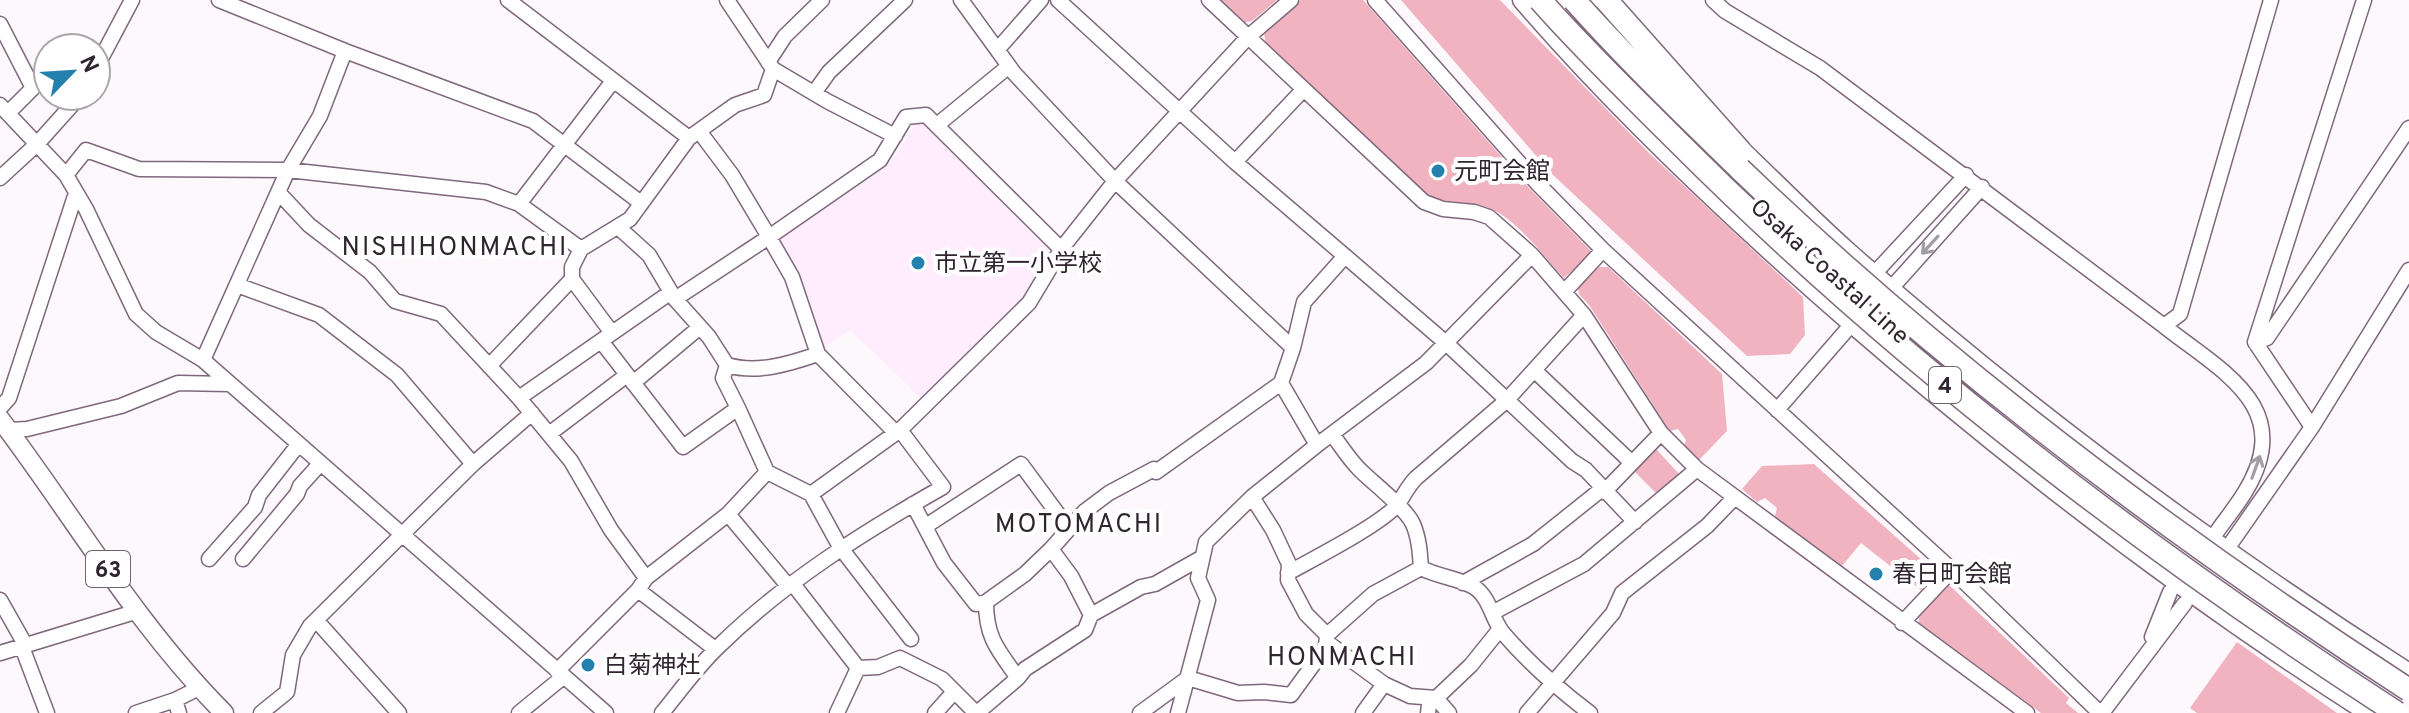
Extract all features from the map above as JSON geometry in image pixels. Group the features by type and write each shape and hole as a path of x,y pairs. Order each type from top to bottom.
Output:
{"highway":[{"name":"4","path":"1540,0 1729,193 1820,278 1916,361 2124,526 2220,595 2397,713"},
{"name":"4","path":"1574,0 1745,175 1931,342 2130,498 2409,690"},
{"path":"1606,0 1836,259"}],"main road":[{"name":"Osaka Coastal Line","path":"1522,0 1630,116 1720,204 1917,381 2107,530 2227,617 2369,713"},
{"name":"Osaka Coastal Line","path":"1591,0 1669,81 1874,274 2026,402 2139,488 2409,673"},
{"name":"63","path":"3,421 138,611 199,688 224,713"}],"street":[{"path":"112,38 132,0"},
{"path":"219,0 533,121 641,203"},
{"path":"508,0 613,81 694,134 732,175 792,277 818,354 898,431 943,487 840,547 753,614 715,649 662,713"},
{"path":"727,0 770,66 895,136"},
{"path":"738,408 683,447 630,379 572,279 572,267 581,249 630,219 694,134 735,105 764,95 770,66 785,36 822,0"},
{"path":"814,93 829,72 905,0"},
{"path":"998,49 1041,0"},
{"path":"1058,0 1235,162 1446,343 1572,461 1586,470 1635,522"},
{"path":"1209,0 1424,202 1443,209 1489,217 1532,255 1584,315 1661,433 1697,469 2027,713"},
{"path":"811,494 898,431 1029,303 1061,249 1115,181 1248,37 1291,0"},
{"path":"1375,0 1538,184 1603,250 1952,570 2101,713 2185,603"},
{"path":"1713,0 1725,11 1820,68 1982,187 2240,386 2256,407 2263,431 2262,452 2245,492 2216,533"},
{"path":"2164,326 2180,314 2271,0"},
{"path":"2255,342 2364,0"},
{"path":"970,3 1009,66 1115,181 1293,348"},
{"path":"0,24 33,88 4,109 66,175 86,209 136,314 156,332 203,360 606,713"},
{"path":"203,360 288,170 320,116 345,51"},
{"path":"937,125 1009,66"},
{"path":"519,204 613,81"},
{"path":"1235,162 1303,90"},
{"path":"0,178 66,112"},
{"path":"519,398 607,337 769,237 880,160 906,117 926,115 1061,249"},
{"path":"2255,342 2267,338 2409,128"},
{"path":"66,175 86,150 139,169 288,170 486,192 519,204 581,249"},
{"path":"1851,323 1874,274 1966,175"},
{"path":"1777,410 1851,323 1892,289 1982,187"},
{"path":"76,193 3,421 27,429 121,406 178,383 229,384"},
{"path":"279,193 309,225 370,272 395,301 441,314 519,398 571,461 642,584 715,649"},
{"path":"618,227 649,255 673,296 727,365 741,370 786,365 818,354"},
{"path":"1565,291 1603,250"},
{"path":"1178,713 1208,600 1198,578 1206,542 1252,497 1426,363 1532,255"},
{"path":"913,504 952,573 976,604 986,602 1025,574 1085,511 1109,493 1155,471 1281,383 1304,302 1345,256"},
{"path":"2229,546 2312,427 2409,270"},
{"path":"489,366 572,279"},
{"path":"237,285 319,315 330,323 397,375 473,464"},
{"path":"1288,573 1397,506 1416,478 1506,401 1584,315"},
{"path":"549,434 700,327"},
{"path":"2255,342 2312,427"},
{"path":"727,365 723,378 767,472 811,494 840,547 911,639"},
{"path":"1534,370 1632,463"},
{"path":"1281,383 1317,445"},
{"path":"261,713 287,692 293,655 310,626 473,464 532,413"},
{"path":"1463,583 1533,544 1603,490 1661,433"},
{"path":"1332,434 1357,467 1404,510 1413,524 1421,568"},
{"path":"209,559 255,507 259,495 298,445"},
{"path":"243,559 320,464"},
{"path":"926,526 1021,464 1069,529"},
{"path":"1494,612 1584,564 1697,469"},
{"path":"519,713 560,674 642,584 728,514 767,472"},
{"path":"1252,497 1273,530 1289,564 1288,580 1306,614 1328,639 1384,684 1410,696 1436,698 1449,713"},
{"path":"1527,713 1613,613 1622,593 1707,526 1735,497"},
{"path":"728,514 858,668"},
{"path":"1051,549 1071,576 1091,615"},
{"path":"858,668 878,667 900,658 942,679 976,713 1025,669 1085,630 1091,615 1201,558"},
{"path":"1421,568 1439,577 1475,587 1494,612 1500,629 1552,684 1590,713"},
{"path":"1188,678 1238,693 1291,695 1328,639 1373,594 1421,568"},
{"path":"1902,623 1952,570"},
{"path":"2145,656 2170,592"},
{"path":"0,600 24,647 47,713"},
{"path":"986,602 986,626 993,642 1018,678"},
{"path":"0,653 138,611"},
{"path":"316,620 399,713"},
{"path":"1428,713 1429,705 1471,665 1500,629"},
{"path":"837,713 858,668"},
{"path":"1140,713 1188,678"},
{"path":"1363,713 1384,684"},
{"path":"136,713 177,706 199,688"},
{"path":"935,713 954,692"}],"shaded area":[{"path":"1219,0 1277,0 1252,21 1243,23"},
{"path":"1301,0 1363,0 1529,188 1590,250 1590,255 1564,278 1518,228 1497,212 1478,205 1425,195 1266,45 1264,33"},
{"path":"1401,0 1500,0 1649,153 1803,297 1805,335 1790,354 1747,356 1552,174"},
{"name":"市立第一小学校","path":"922,121 1052,251 1027,297 929,396 921,398 850,330 823,348 779,242 782,233 892,161 916,123"},
{"path":"1599,267 1608,267 1722,374 1727,431 1699,460 1684,447 1686,440 1678,429 1670,431 1579,294 1578,288"},
{"path":"1652,449 1657,450 1679,474 1657,494 1631,468"},
{"path":"1814,464 1932,569 1933,577 1921,590 1861,543 1842,566 1775,516 1777,508 1765,498 1757,502 1742,489 1762,466"},
{"path":"1949,585 2069,698 2066,703 2078,713 2041,713 1919,623 1919,616"},
{"path":"2237,642 2337,713 2197,713 2190,708"}],"place":[{"name":"元町会館","path":"1438,171"},
{"name":"市立第一小学校","path":"918,263"},
{"name":"春日町会館","path":"1876,574"},
{"name":"白菊神社","path":"588,665"}],"district":[{"name":"NISHIHONMACHI","path":"455,246"},
{"name":"MOTOMACHI","path":"1079,523"},
{"name":"HONMACHI","path":"1342,656"}]}
